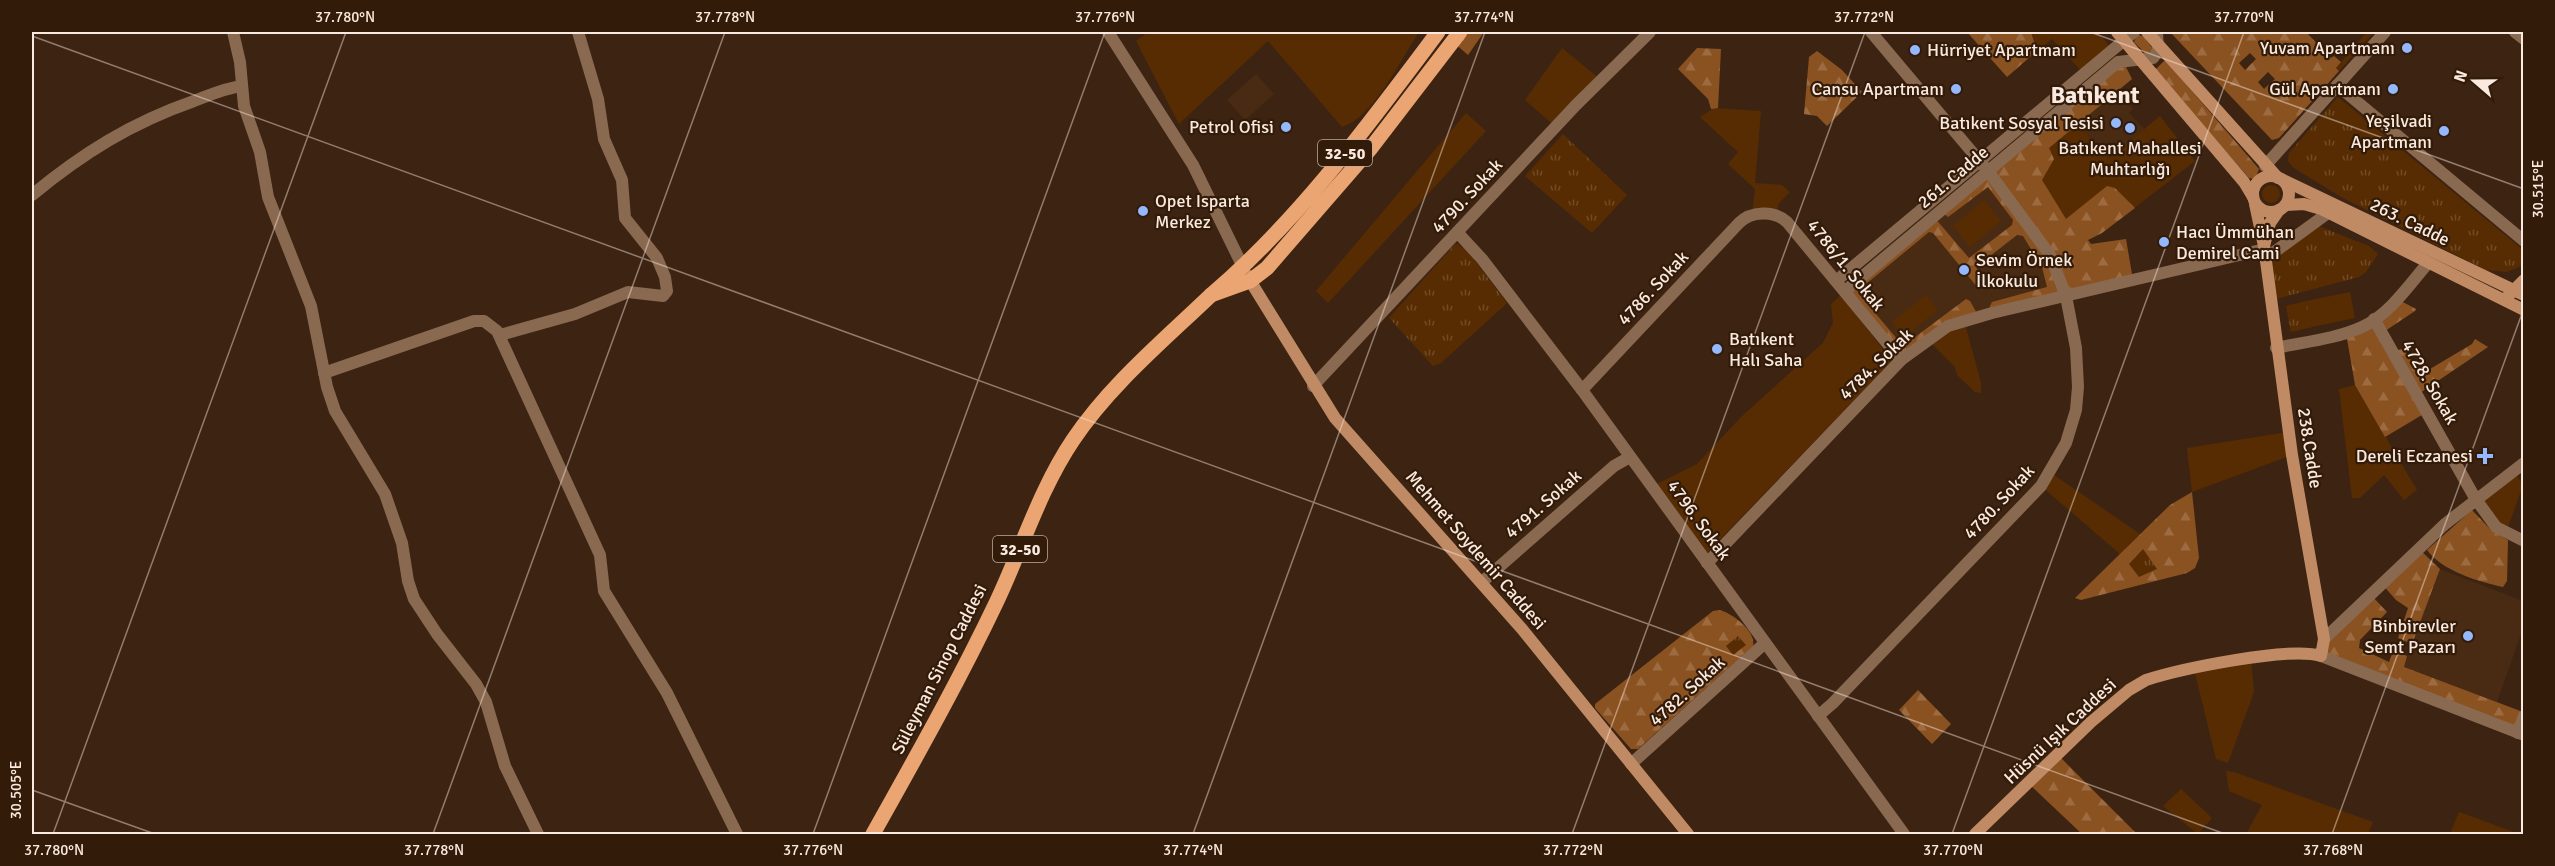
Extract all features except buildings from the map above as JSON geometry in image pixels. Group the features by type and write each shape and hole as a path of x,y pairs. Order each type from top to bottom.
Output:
{"main road":[{"name":"32-50","path":"1246,274 1358,138 1438,32"},
{"name":"32-50","path":"1246,274 1267,267 1360,161 1460,32"},
{"name":"Süleyman Sinop Caddesi","path":"873,834 945,704 997,600 1051,479 1072,441 1112,390 1210,296 1246,274"}],"street":[{"path":"233,32 240,62 244,106 260,152 272,212 300,271 311,306 331,400 340,422 370,467 391,510 414,599 481,693 508,776 538,834"},
{"path":"500,335 575,314 628,292 663,296 667,291 665,277 657,258 625,219 622,180 607,149 598,99 578,32"},
{"path":"1108,32 1194,165 1246,274"},
{"name":"4790. Sokak","path":"1313,386 1601,80 1650,32"},
{"path":"1871,32 1984,166"},
{"name":"261. Cadde","path":"1845,291 1984,166 2120,35 2134,32"},
{"name":"263. Cadde","path":"2147,32 2265,166 2280,178 2518,293"},
{"path":"2142,60 2153,58 2159,45 2157,32"},
{"path":"2265,166 2385,32"},
{"path":"2516,32 2523,39"},
{"path":"2120,35 2244,182 2254,200 2264,211 2304,204 2328,213 2523,310"},
{"name":"261. Cadde","path":"1836,281 2118,62 2127,59 2142,60"},
{"path":"2337,85 2523,241"},
{"path":"32,195 93,149 129,127 170,109 242,86"},
{"name":"4780. Sokak","path":"1818,716 2041,486 2058,460 2072,427 2078,387 2076,348 2060,275 2043,244 1984,166"},
{"path":"2254,200 2253,191 2259,180 2270,176 2280,178 2289,194 2282,208 2270,223 2265,251"},
{"name":"238.Cadde","path":"2254,200 2265,251 2276,348 2324,639 2321,656"},
{"path":"2265,251 2328,213"},
{"name":"4786/1. Sokak","path":"1752,215 1770,214 1784,218 1901,360"},
{"name":"4786. Sokak","path":"1582,390 1739,223 1752,215"},
{"name":"4796. Sokak","path":"1458,233 1482,259 1582,390 1904,834"},
{"name":"4784. Sokak","path":"1707,563 1901,360 1932,336 1964,320 2265,251"},
{"path":"2276,348 2354,330 2374,319 2397,300 2428,263"},
{"name":"Mehmet Soydemir Caddesi","path":"1246,274 1313,386 1344,429 1482,582 1688,834"},
{"path":"2505,302 2518,293 2523,279"},
{"name":"4728. Sokak","path":"2374,319 2475,498 2496,527 2523,541"},
{"path":"324,374 474,321 487,323 500,335 600,555 604,591 667,693 737,834"},
{"name":"4791. Sokak","path":"1482,582 1614,466 1630,457"},
{"path":"2324,639 2475,498 2523,463"},
{"name":"4782. Sokak","path":"1631,764 1765,643"},
{"name":"Hüsnü Işık Caddesi","path":"1975,834 2091,722 2138,685 2162,675 2266,656 2297,652 2321,656"},
{"path":"2321,656 2521,734 2523,716"}],"shaded area":[{"path":"1256,74 1274,94 1245,120 1227,100"},
{"path":"2117,90 2133,109 2129,113 2144,129 2108,159 2077,124"},
{"name":"Sevim Örnek İlkokulu","path":"1988,171 2066,296 1964,320 1901,360 1845,291"},
{"name":"Binbirevler Semt Pazarı","path":"2440,569 2523,601 2523,628 2497,702 2403,667"}],"green space":[{"path":"1148,32 1419,32 1375,100 1365,112 1342,127 1268,41 1179,124 1136,41"},
{"path":"1460,32 1484,32 1468,55 1453,42"},
{"path":"1967,32 2031,32 2037,51 2007,77"},
{"path":"2031,32 2098,32 2112,49 2084,74 2052,39 2037,51"},
{"path":"2170,32 2306,32 2331,58 2334,56 2341,62 2336,68 2339,71 2279,138 2272,140","holes":["2250,53 2256,59 2245,70 2239,63","2268,72 2275,79 2264,89 2258,82"]},
{"path":"2367,32 2374,32 2339,71 2336,68"},
{"path":"2137,34 2144,37 2153,49 2147,55 2134,42"},
{"path":"1562,48 1601,80 1556,127 1525,100"},
{"path":"1697,48 1721,49 1718,108 1711,109 1708,99 1678,69"},
{"path":"1817,51 1842,70 1862,92 1827,126 1817,116 1804,114 1809,57"},
{"path":"2165,60 2259,169 2255,179 2249,178 2155,70"},
{"path":"2118,62 2125,65 2132,79 2049,148 2054,159 2042,180 2066,219 2107,186 2115,188 2135,208 2102,233 2088,240 2091,244 2126,239 2133,280 1992,313 1990,306 1992,302 2047,287 2042,267 2023,236 2017,235 1976,267 1984,282 1978,288 1933,233 1929,232 1860,289 1859,294 1903,346 1966,299 1970,301 1979,317 1964,320 1901,360 1845,291 1934,217 1969,258 2012,225 2013,220 1988,187 1948,217 1941,211"},
{"path":"2338,97 2523,250 2523,265 2507,272 2486,270 2343,198 2294,168 2288,161 2289,153"},
{"path":"2063,107 2108,159 2160,116 2195,161 2102,233 2088,240 1988,171"},
{"path":"1714,108 1761,111 1755,183 1782,185 1790,192 1779,203 1776,215 1752,215 1755,189 1728,164 1738,152 1700,117"},
{"path":"1466,113 1486,131 1328,303 1316,291"},
{"path":"1563,134 1627,195 1592,233 1525,176"},
{"path":"2267,185 2275,185 2280,190 2278,201 2267,203 2262,198 2262,190"},
{"path":"1984,200 2001,221 1970,247 1953,226"},
{"path":"2318,226 2369,246 2378,254 2366,272 2359,277 2276,299 2272,256"},
{"path":"1456,243 1469,253 1507,303 1441,363 1433,366 1389,318"},
{"path":"2350,292 2355,318 2312,327 2306,301"},
{"path":"1841,295 1892,361 1707,553 1657,484 1697,464 1741,417 1823,343 1833,323 1831,304"},
{"path":"1926,295 1938,310 1904,337 1892,322"},
{"path":"2397,299 2416,309 2382,333 2392,351 2404,349 2420,375 2472,344 2475,339 2488,347 2417,395 2427,412 2385,437 2355,385 2346,333"},
{"path":"2306,301 2312,327 2291,332 2286,306"},
{"path":"1964,320 1981,383 1981,393 1975,392 1957,375 1955,367 1927,339"},
{"path":"2355,385 2417,490 2404,500 2384,475 2360,498 2352,498 2339,389"},
{"path":"2288,432 2292,455 2192,492 2187,448"},
{"path":"2513,469 2523,485 2506,533 2475,498"},
{"path":"2051,473 2140,534 2120,554 2041,486"},
{"path":"2192,492 2199,558 2195,568 2187,573 2081,600 2075,598 2170,505"},
{"path":"2472,510 2491,530 2508,540 2507,581 2503,587 2473,579 2452,570 2427,550"},
{"path":"2143,549 2157,569 2139,577 2129,564"},
{"path":"2419,549 2440,569 2412,644 2398,638 2408,608 2396,600 2382,584"},
{"path":"2371,595 2387,612 2360,640 2359,648 2389,662 2393,651 2407,656 2404,667 2523,712 2518,733 2321,656 2323,648"},
{"path":"1720,610 1737,619 1747,629 1753,640 1753,646 1638,749 1631,749 1595,708 1595,704 1713,611"},
{"path":"1738,636 1746,645 1733,655 1726,646"},
{"path":"2251,659 2254,692 2228,763 2216,759 2194,669"},
{"path":"1918,690 1951,724 1932,744 1899,710"},
{"path":"2058,755 2137,834 2082,834 2028,783"},
{"path":"2226,771 2373,822 2368,834 2246,834 2262,805 2229,791"},
{"path":"2181,789 2212,818 2198,834 2163,806"},
{"path":"2459,812 2465,814 2519,834 2450,834"}],"place":[{"name":"Yuvam Apartmanı","path":"2407,48"},
{"name":"Hürriyet Apartmanı","path":"1915,50"},
{"name":"Cansu Apartmanı","path":"1956,89"},
{"name":"Gül Apartmanı","path":"2393,89"},
{"name":"Batıkent Sosyal Tesisi","path":"2116,123"},
{"name":"Petrol Ofisi","path":"1286,127"},
{"name":"Batıkent Mahallesi Muhtarlığı","path":"2130,128"},
{"name":"Yeşilvadi Apartmanı","path":"2444,131"},
{"name":"Opet Isparta Merkez","path":"1143,211"},
{"name":"Hacı Ümmühan Demirel Cami","path":"2164,242"},
{"name":"Sevim Örnek İlkokulu","path":"1964,270"},
{"name":"Batıkent Halı Saha","path":"1717,349"},
{"name":"Dereli Eczanesi","path":"2485,456"},
{"name":"Binbirevler Semt Pazarı","path":"2468,636"}],"district":[{"name":"Batıkent","path":"2095,95"}]}
